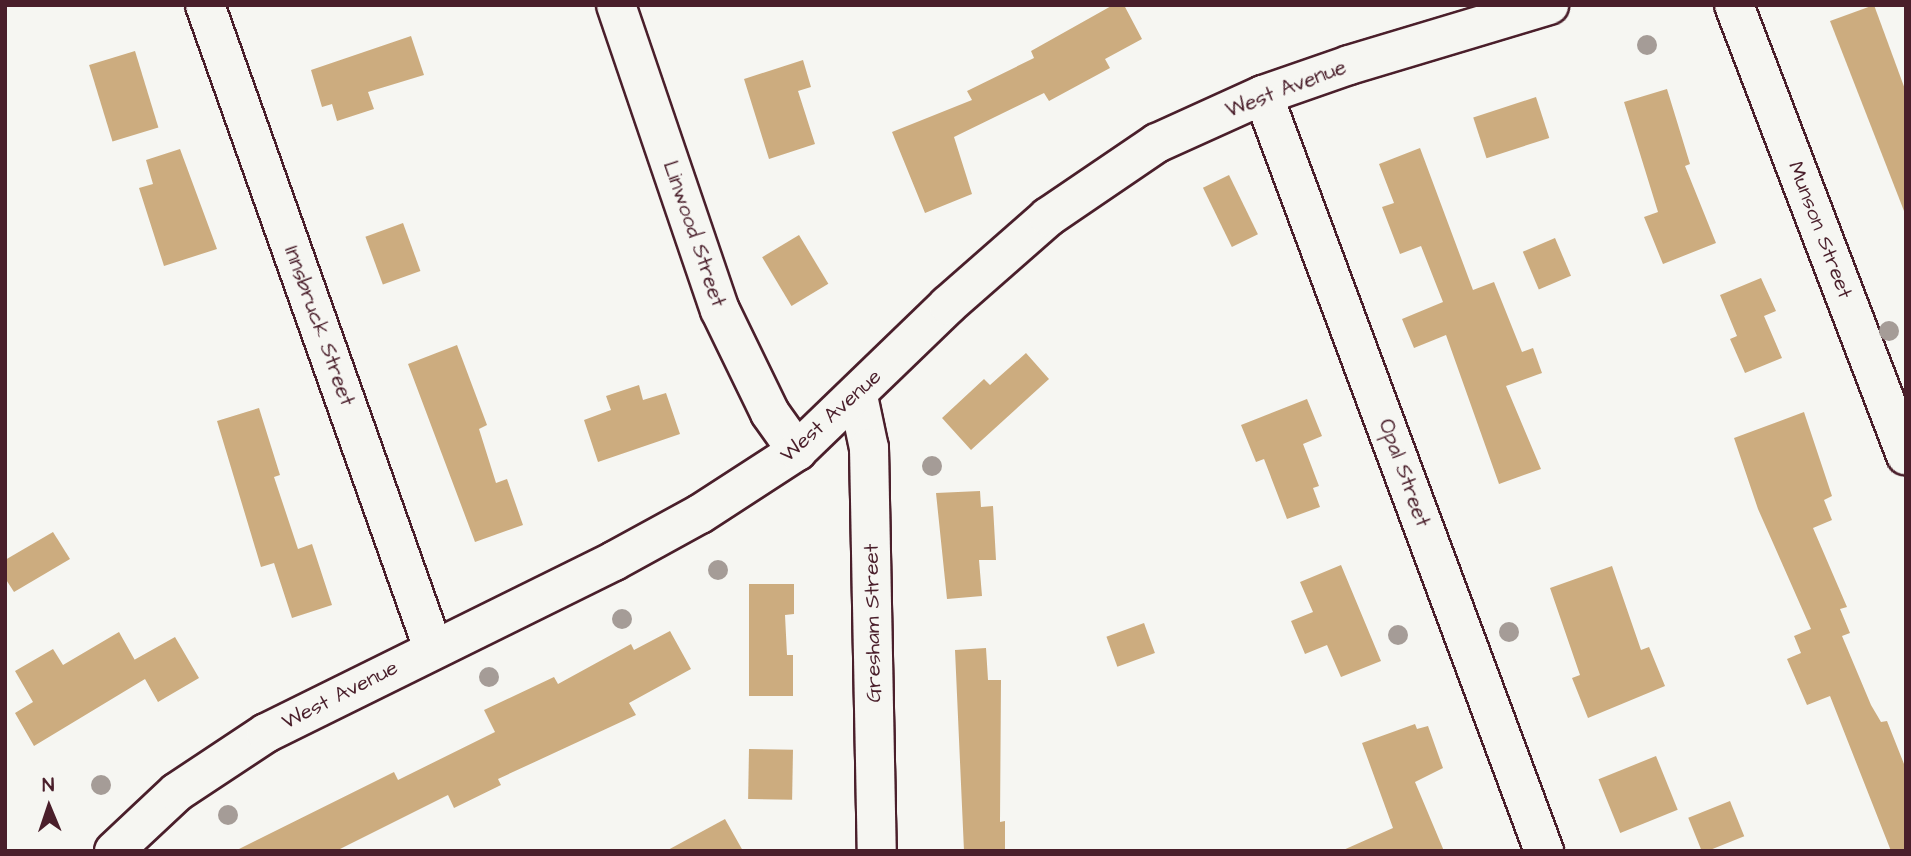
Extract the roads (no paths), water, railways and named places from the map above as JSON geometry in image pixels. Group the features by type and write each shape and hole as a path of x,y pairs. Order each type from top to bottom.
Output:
{"street":[{"name":"Innsbruck Street","path":"205,5 433,648"},
{"name":"Linwood Street","path":"616,5 720,310 770,413 797,452"},
{"name":"West Avenue","path":"114,851 177,792 265,733 614,561 700,513 797,452 858,396 948,305 1048,217 1157,143 1263,95 1549,5"},
{"name":"Munson Street","path":"1734,5 1906,455"},
{"name":"Opal Street","path":"1263,95 1544,851"},
{"name":"Gresham Street","path":"858,396 869,448 877,851"}]}
